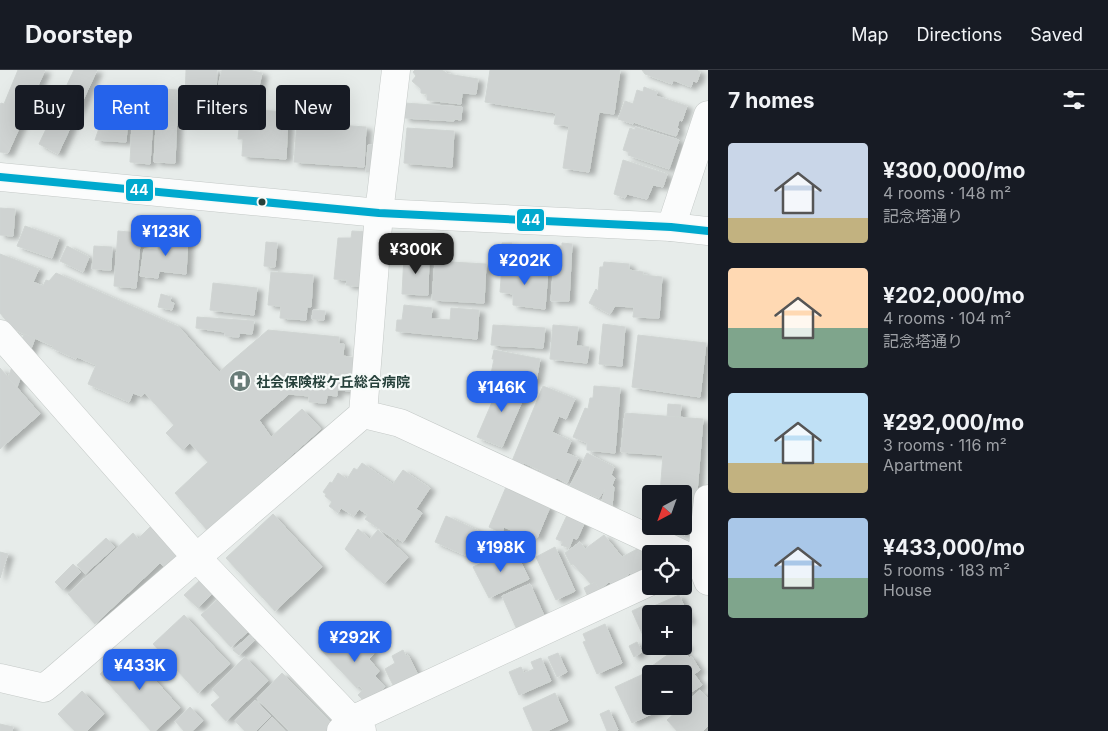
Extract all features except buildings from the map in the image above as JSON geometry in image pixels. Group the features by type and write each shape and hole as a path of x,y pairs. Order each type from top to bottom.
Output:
{"street":[{"path":"0,678 44,688 363,414 379,213 396,70"},
{"path":"671,227 708,115"},
{"path":"0,177 379,213 671,227 708,231"},
{"path":"0,334 196,557 351,727 642,585"},
{"path":"363,414 400,423 694,563 708,499"}],"transit line":[{"name":"44","path":"0,177 379,213 671,227 708,231"}],"place":[{"name":"社会保険桜ケ丘総合病院","path":"240,381"}]}
